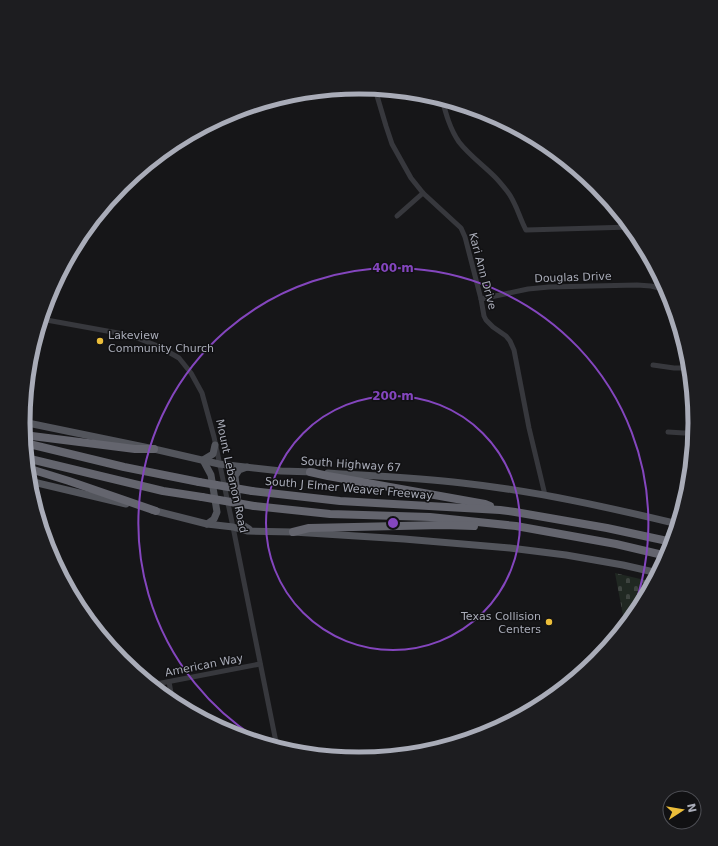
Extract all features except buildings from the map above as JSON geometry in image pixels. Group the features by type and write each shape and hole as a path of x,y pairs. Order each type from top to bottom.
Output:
{"highway":[{"path":"31,436 135,449 154,448"},
{"name":"South J Elmer Weaver Freeway","path":"31,444 124,467 252,491 340,501 500,510 607,528 666,541"},
{"name":"South J Elmer Weaver Freeway","path":"32,460 163,491 254,506 330,514 430,517 516,526 616,544 661,554"},
{"path":"34,470 156,511"},
{"path":"310,472 485,504 500,510"},
{"path":"293,532 309,528 443,525 490,527 516,526"}],"main road":[{"name":"South Highway 67","path":"30,423 154,448 220,464 281,471 462,483 544,495 673,523"},
{"path":"208,524 214,519 217,512 211,475 203,460 213,454 215,445"},
{"path":"247,467 239,470 235,476 240,521 241,524 252,530"},
{"path":"35,483 208,524 233,527 247,531 293,532 404,539 510,548 566,554 653,571"}],"street":[{"name":"Kari Ann Drive","path":"377,95 392,144 411,178 423,193 460,228 465,237 486,320 506,336 514,350 544,495"},
{"path":"443,105 448,123 459,142 496,178 508,193 516,206 520,220 526,230 623,227"},
{"path":"397,216 423,193"},
{"name":"Douglas Drive","path":"481,299 528,289 549,287 637,285 659,288"},
{"name":"Mount Lebanon Road","path":"46,320 130,335 158,346 179,358 191,373 202,393 220,464 276,741"},
{"path":"653,365 683,368"},
{"path":"668,432 688,433"},
{"name":"American Way","path":"159,684 260,664"},
{"path":"169,682 171,693"}],"green space":[{"path":"615,573 648,581 633,606 624,618"}],"place":[{"name":"Lakeview Community Church","path":"100,341"},
{"name":"Texas Collision Centers","path":"549,622"}]}
